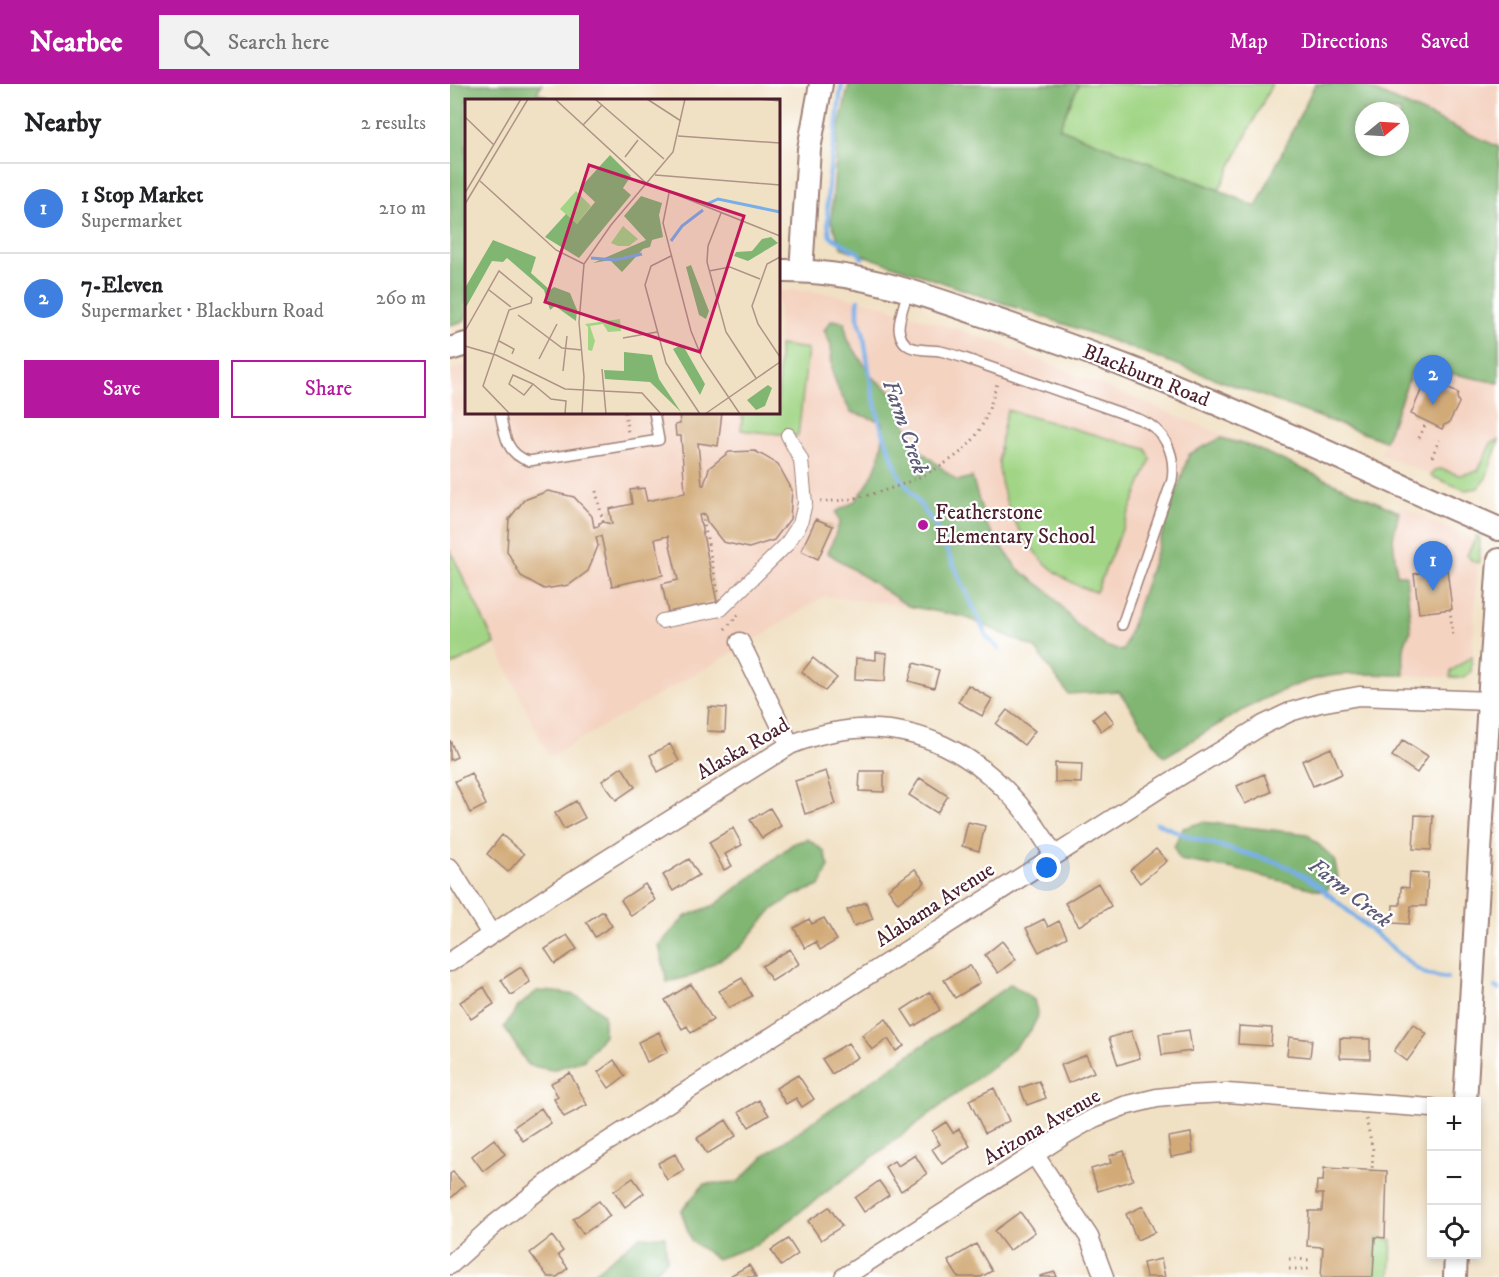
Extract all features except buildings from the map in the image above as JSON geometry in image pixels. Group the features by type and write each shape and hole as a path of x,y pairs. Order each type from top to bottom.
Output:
{"street":[{"path":"801,271 809,149 821,84"},
{"name":"Blackburn Road","path":"780,271 854,277 908,290 1128,367 1499,529"},
{"path":"450,350 465,345"},
{"path":"662,621 721,609 786,545 800,524 805,499 801,460 788,435"},
{"path":"1465,1097 1499,560"},
{"path":"733,641 790,745"},
{"name":"Alabama Avenue","path":"450,1265 495,1224 571,1165 1263,725 1290,712 1320,703 1359,696 1489,701"},
{"name":"Alaska Road","path":"450,962 652,830 790,745 812,736 837,730 863,727 889,729 938,742 984,771 1006,790 1026,813 1054,856"},
{"path":"450,868 491,934"},
{"name":"Arizona Avenue","path":"844,1277 1034,1154 1094,1118 1124,1106 1186,1095 1227,1094 1427,1108"},
{"path":"1034,1154 1089,1237 1104,1277"},
{"path":"1455,1277 1456,1259"}],"lane":[{"path":"908,290 899,325 903,339 909,347 952,354 1147,422 1161,434 1168,447 1173,466 1172,480 1122,625"},
{"path":"500,414 508,446 519,457 529,461 659,440 654,414"}],"path":[{"path":"805,499 832,502 852,500 899,484 946,464 972,441 988,412 1001,371"},
{"path":"1419,438 1426,423"},
{"path":"1432,457 1439,440"},
{"path":"596,491 603,522"},
{"path":"702,514 721,609 733,641"},
{"path":"1426,541 1429,572"},
{"path":"1442,545 1445,570"},
{"path":"1450,609 1453,637"},
{"path":"1366,1119 1373,1150 1372,1170"},
{"path":"1289,1259 1311,1260"},
{"path":"1289,1269 1310,1269"}],"shaded area":[{"path":"1359,84 1499,84 1499,147 1409,106 1409,102 1399,102"},
{"name":"Featherstone Elementary School","path":"780,291 827,293 878,304 996,342 1253,447 1398,511 1400,505 1479,543 1471,672 1462,678 1404,675 1329,676 1262,700 1164,757 1119,691 1068,694 1035,648 965,617 908,606 825,596 743,647 549,757 450,550 450,370 465,365 465,414 780,414"},
{"path":"1414,366 1499,383 1499,440 1486,478 1478,488 1465,490 1380,454"}],"green space":[{"path":"542,84 537,92 551,99 465,99 465,321 450,325 450,85"},
{"path":"849,84 1079,84 1059,128 1219,190 1256,207 1315,84 1359,84 1399,102 1355,102 1355,156 1409,156 1409,106 1499,147 1499,383 1414,366 1385,441 1093,334 842,248 831,221 838,132"},
{"path":"1079,84 1272,84 1219,190 1059,128"},
{"path":"832,320 844,322 848,340 872,377 896,395 913,444 957,481 972,477 986,524 1017,568 1049,592 1075,623 1105,646 1123,651 1189,454 1221,438 1253,447 1399,512 1393,538 1397,575 1406,575 1411,631 1404,647 1404,675 1330,676 1288,688 1244,709 1164,757 1119,691 1068,694 1035,648 965,617 908,606 828,553 840,522 836,512 856,500 869,482 880,453 883,432 883,422 851,412 839,391 832,371 831,345 824,330"},
{"path":"780,345 808,349 798,436 741,430 743,414 780,414"},
{"path":"1007,410 1146,449 1151,459 1096,592 1077,585 1043,561 1018,528 1009,509 999,469 1000,447"},
{"path":"1499,440 1486,478 1478,488 1465,490 1431,476 1434,470 1441,469 1459,475 1478,471 1491,443"},
{"path":"1477,536 1480,538 1479,563 1472,561 1467,555"},
{"path":"450,550 495,644 450,666"},
{"path":"1472,656 1471,672 1462,678 1450,677 1451,671"},
{"path":"1203,822 1307,834 1334,859 1338,878 1325,892 1234,869 1180,860 1174,847 1183,828"},
{"path":"808,839 824,851 829,866 820,886 793,896 771,911 740,948 692,976 667,982 659,945 686,916 715,905 794,843"},
{"path":"1011,984 1034,1000 1038,1016 1031,1030 1004,1058 756,1245 717,1259 691,1241 681,1211 704,1184 738,1182 766,1154"},
{"path":"537,991 574,995 588,1002 604,1015 604,1035 584,1060 552,1070 528,1065 504,1027 518,1007"},
{"path":"665,1236 667,1260 650,1277 589,1277 639,1237"},
{"path":"1375,1237 1392,1240 1390,1277 1373,1277"}],"waterway":[{"name":"Farm Creek","path":"842,84 828,186 828,224 830,236 859,253 862,258"},
{"name":"Farm Creek","path":"858,300 858,318 863,332 872,390 881,427 899,475 936,527 987,637 999,649"},
{"name":"Farm Creek","path":"1157,823 1189,837 1279,863 1294,870 1315,883 1416,968 1428,975 1447,978"},
{"name":"Farm Creek","path":"1495,987 1499,989"}],"place":[{"name":"7-Eleven","path":"1433,405"},
{"name":"Featherstone Elementary School","path":"923,525"},
{"name":"1 Stop Market","path":"1433,591"}]}
